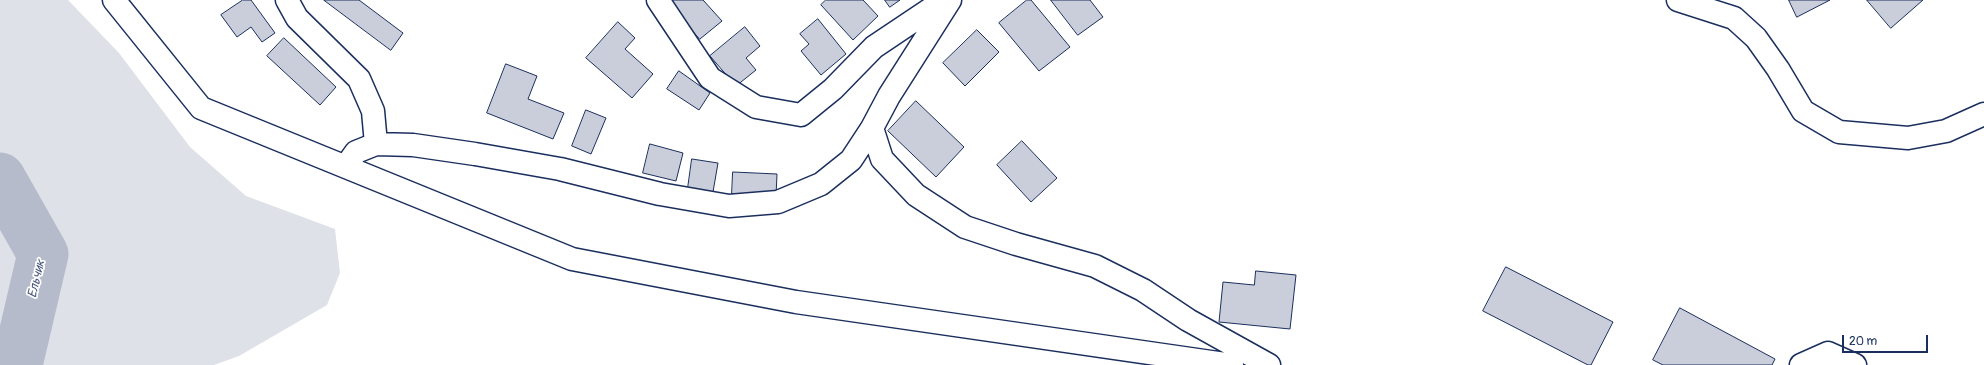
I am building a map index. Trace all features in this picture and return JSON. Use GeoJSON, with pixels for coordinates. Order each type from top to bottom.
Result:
{"type":"FeatureCollection","features":[{"type":"Feature","properties":{"kind":"street"},"geometry":{"type":"LineString","coordinates":[[114,0],[201,108],[572,259],[796,302],[1232,365]]}},
{"type":"Feature","properties":{"kind":"street"},"geometry":{"type":"LineString","coordinates":[[287,0],[297,18],[359,79],[373,111],[376,144]]}},
{"type":"Feature","properties":{"kind":"street"},"geometry":{"type":"LineString","coordinates":[[661,5],[710,78],[756,107],[800,115],[833,89],[874,47],[944,0]]}},
{"type":"Feature","properties":{"kind":"street"},"geometry":{"type":"LineString","coordinates":[[346,166],[356,152],[376,144],[413,145],[560,169],[660,194],[729,206],[778,202],[821,184],[851,160],[950,0]]}},
{"type":"Feature","properties":{"kind":"street"},"geometry":{"type":"LineString","coordinates":[[1678,0],[1734,18],[1756,38],[1778,69],[1803,111],[1839,132],[1908,138],[1946,131],[1984,114]]}},
{"type":"Feature","properties":{"kind":"street"},"geometry":{"type":"LineString","coordinates":[[872,128],[882,159],[916,195],[965,227],[1016,244],[1095,266],[1143,290],[1188,320],[1269,365]]}},
{"type":"Feature","properties":{"kind":"street"},"geometry":{"type":"LineString","coordinates":[[1801,365],[1828,353],[1855,365]]}},
{"type":"Feature","properties":{"kind":"shaded area"},"geometry":{"type":"Polygon","coordinates":[[[0,0],[68,0],[119,53],[190,147],[246,196],[335,229],[340,273],[327,305],[239,356],[214,365],[0,365],[0,0]]]}},
{"type":"Feature","properties":{"kind":"building"},"geometry":{"type":"Polygon","coordinates":[[[243,0],[251,0],[275,33],[262,42],[251,27],[237,37],[221,15],[243,0]]]}},
{"type":"Feature","properties":{"kind":"building"},"geometry":{"type":"Polygon","coordinates":[[[324,0],[359,0],[403,33],[391,50],[324,0]]]}},
{"type":"Feature","properties":{"kind":"building"},"geometry":{"type":"Polygon","coordinates":[[[666,0],[703,0],[722,21],[700,39],[666,0]]]}},
{"type":"Feature","properties":{"kind":"building"},"geometry":{"type":"Polygon","coordinates":[[[826,0],[863,0],[878,16],[853,40],[821,5],[826,0]]]}},
{"type":"Feature","properties":{"kind":"building"},"geometry":{"type":"Polygon","coordinates":[[[885,0],[900,0],[890,7],[885,0]]]}},
{"type":"Feature","properties":{"kind":"building"},"geometry":{"type":"Polygon","coordinates":[[[1027,0],[1031,0],[1070,47],[1039,71],[999,23],[1027,0]]]}},
{"type":"Feature","properties":{"kind":"building"},"geometry":{"type":"Polygon","coordinates":[[[1051,0],[1090,0],[1103,17],[1078,35],[1051,0]]]}},
{"type":"Feature","properties":{"kind":"building"},"geometry":{"type":"Polygon","coordinates":[[[1789,0],[1830,0],[1797,17],[1789,0]]]}},
{"type":"Feature","properties":{"kind":"building"},"geometry":{"type":"Polygon","coordinates":[[[1867,0],[1923,0],[1891,28],[1867,0]]]}},
{"type":"Feature","properties":{"kind":"building"},"geometry":{"type":"Polygon","coordinates":[[[818,19],[846,54],[821,75],[801,51],[809,44],[800,34],[818,19]]]}},
{"type":"Feature","properties":{"kind":"building"},"geometry":{"type":"Polygon","coordinates":[[[618,22],[635,38],[625,49],[653,74],[632,98],[586,58],[618,22]]]}},
{"type":"Feature","properties":{"kind":"building"},"geometry":{"type":"Polygon","coordinates":[[[745,27],[760,46],[746,58],[756,70],[736,86],[710,56],[745,27]]]}},
{"type":"Feature","properties":{"kind":"building"},"geometry":{"type":"Polygon","coordinates":[[[977,30],[999,52],[965,86],[943,63],[977,30]]]}},
{"type":"Feature","properties":{"kind":"building"},"geometry":{"type":"Polygon","coordinates":[[[284,38],[336,87],[320,105],[267,56],[284,38]]]}},
{"type":"Feature","properties":{"kind":"building"},"geometry":{"type":"Polygon","coordinates":[[[506,64],[537,76],[528,99],[564,113],[553,139],[487,113],[506,64]]]}},
{"type":"Feature","properties":{"kind":"building"},"geometry":{"type":"Polygon","coordinates":[[[679,71],[710,93],[699,110],[667,89],[679,71]]]}},
{"type":"Feature","properties":{"kind":"building"},"geometry":{"type":"Polygon","coordinates":[[[916,101],[964,147],[936,177],[888,131],[916,101]]]}},
{"type":"Feature","properties":{"kind":"building"},"geometry":{"type":"Polygon","coordinates":[[[586,110],[606,118],[591,154],[572,146],[586,110]]]}},
{"type":"Feature","properties":{"kind":"building"},"geometry":{"type":"Polygon","coordinates":[[[1022,141],[1057,178],[1031,202],[997,165],[1022,141]]]}},
{"type":"Feature","properties":{"kind":"building"},"geometry":{"type":"Polygon","coordinates":[[[650,144],[683,153],[676,181],[643,173],[650,144]]]}},
{"type":"Feature","properties":{"kind":"building"},"geometry":{"type":"Polygon","coordinates":[[[692,159],[718,163],[713,192],[688,188],[692,159]]]}},
{"type":"Feature","properties":{"kind":"building"},"geometry":{"type":"Polygon","coordinates":[[[733,172],[777,174],[776,196],[732,194],[733,172]]]}},
{"type":"Feature","properties":{"kind":"building"},"geometry":{"type":"Polygon","coordinates":[[[1506,267],[1613,322],[1591,365],[1588,365],[1483,311],[1506,267]]]}},
{"type":"Feature","properties":{"kind":"building"},"geometry":{"type":"Polygon","coordinates":[[[1256,271],[1296,275],[1290,329],[1219,322],[1223,282],[1254,285],[1256,271]]]}},
{"type":"Feature","properties":{"kind":"building"},"geometry":{"type":"Polygon","coordinates":[[[1680,308],[1775,359],[1772,365],[1663,365],[1653,360],[1680,308]]]}},
{"type":"Feature","properties":{"kind":"waterway","name":"Ельчик"},"geometry":{"type":"LineString","coordinates":[[0,178],[43,254],[17,365]]}}]}
